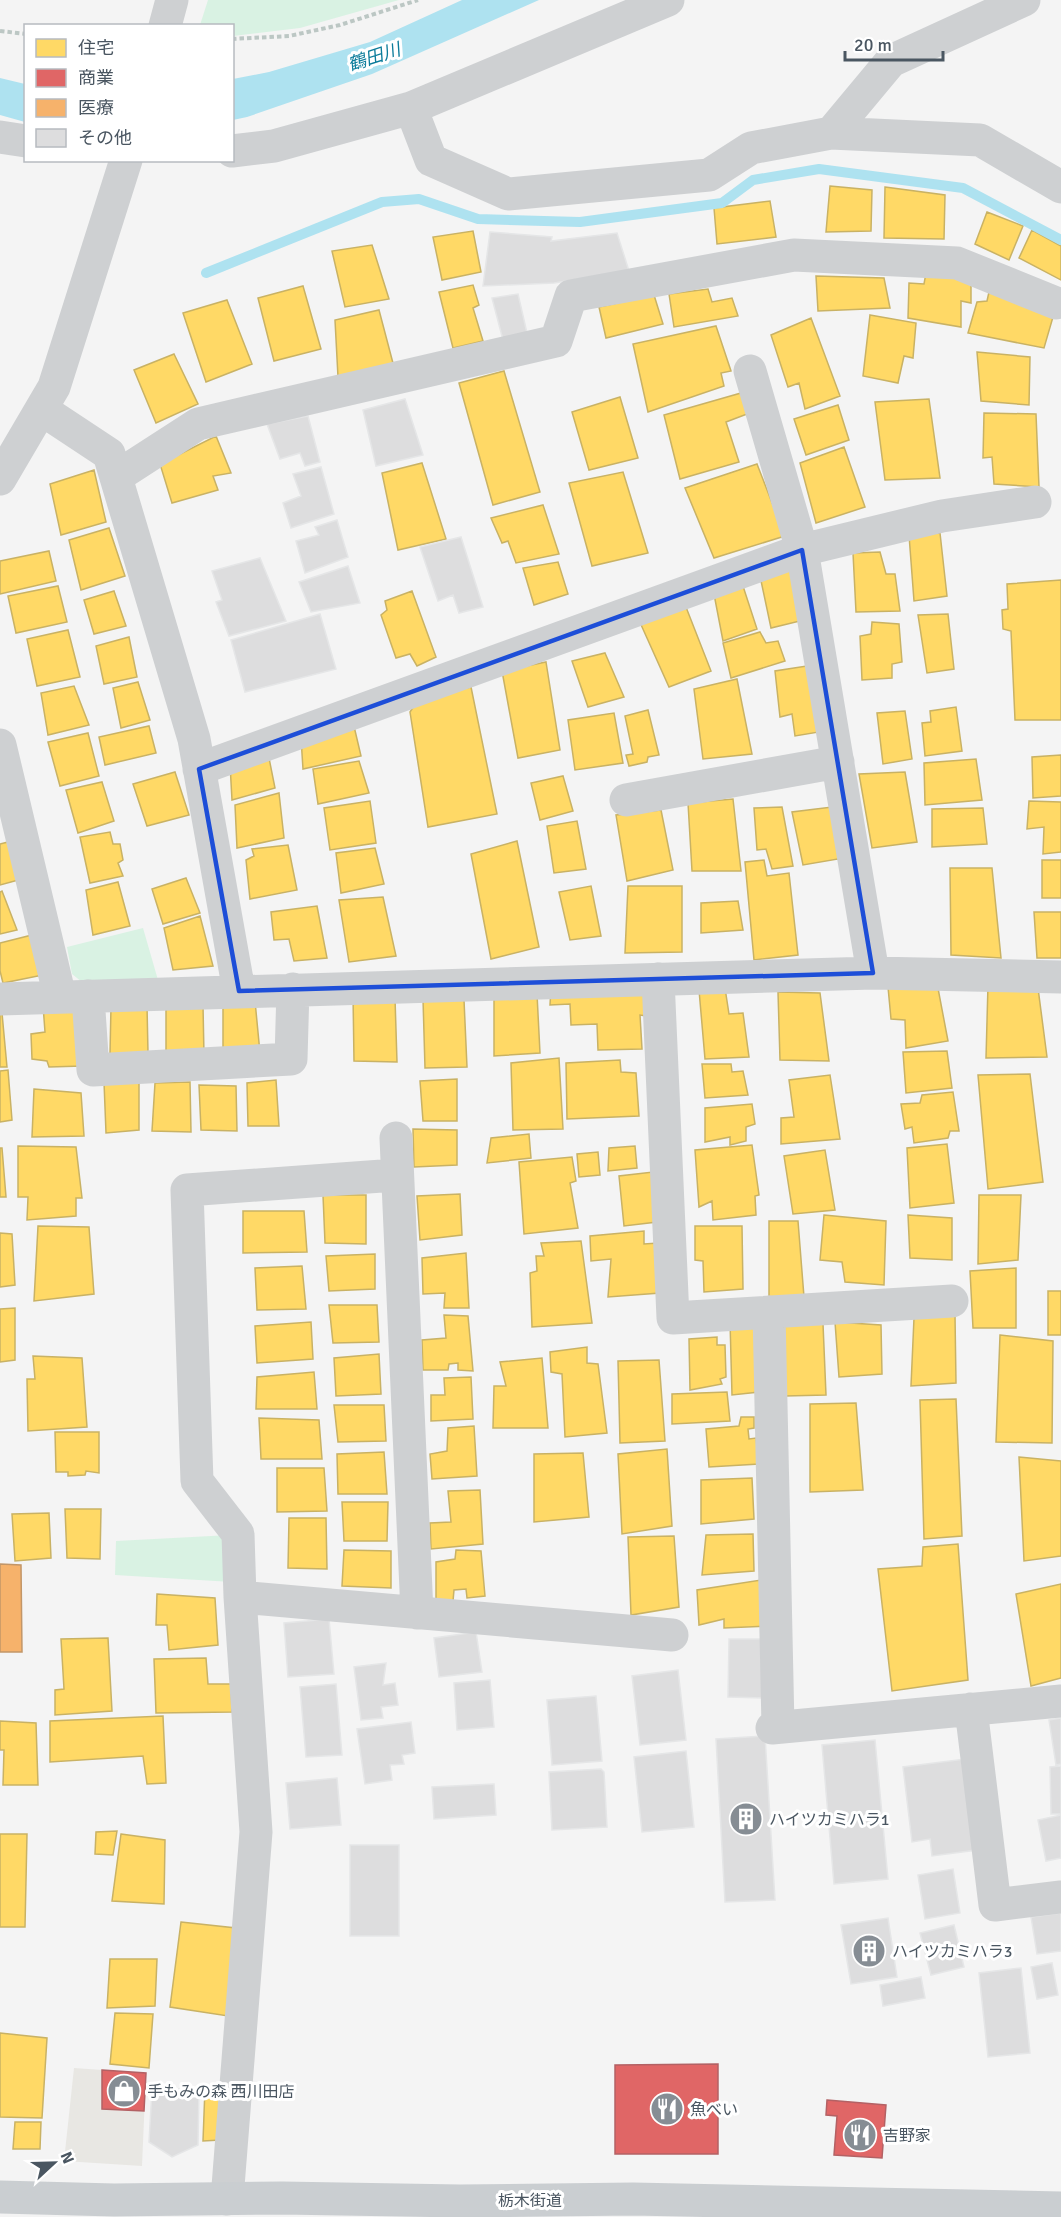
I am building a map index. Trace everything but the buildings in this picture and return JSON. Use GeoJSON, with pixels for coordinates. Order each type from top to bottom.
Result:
{"type":"FeatureCollection","features":[{"type":"Feature","properties":{"kind":"main road","name":"栃木街道"},"geometry":{"type":"LineString","coordinates":[[0,2197],[114,2209],[227,2199],[282,2208],[1056,2211]]}},
{"type":"Feature","properties":{"kind":"street"},"geometry":{"type":"LineString","coordinates":[[166,24],[172,0]]}},
{"type":"Feature","properties":{"kind":"street"},"geometry":{"type":"LineString","coordinates":[[234,152],[274,146],[411,108],[668,0]]}},
{"type":"Feature","properties":{"kind":"street"},"geometry":{"type":"LineString","coordinates":[[831,133],[891,61],[1024,0]]}},
{"type":"Feature","properties":{"kind":"street"},"geometry":{"type":"LineString","coordinates":[[411,108],[431,160],[508,194],[709,176],[751,148],[831,133],[980,140],[1061,187]]}},
{"type":"Feature","properties":{"kind":"street"},"geometry":{"type":"LineString","coordinates":[[0,137],[24,141]]}},
{"type":"Feature","properties":{"kind":"street"},"geometry":{"type":"LineString","coordinates":[[0,479],[54,387],[125,162]]}},
{"type":"Feature","properties":{"kind":"street"},"geometry":{"type":"LineString","coordinates":[[116,477],[198,424],[556,341],[570,296],[794,255],[957,263],[1056,303]]}},
{"type":"Feature","properties":{"kind":"street"},"geometry":{"type":"LineString","coordinates":[[750,371],[802,550],[873,973]]}},
{"type":"Feature","properties":{"kind":"street"},"geometry":{"type":"LineString","coordinates":[[41,409],[109,454],[194,739],[239,991]]}},
{"type":"Feature","properties":{"kind":"street"},"geometry":{"type":"LineString","coordinates":[[200,769],[802,550],[942,516],[1035,502]]}},
{"type":"Feature","properties":{"kind":"street"},"geometry":{"type":"LineString","coordinates":[[0,746],[74,996],[93,1070],[291,1059],[293,989]]}},
{"type":"Feature","properties":{"kind":"street"},"geometry":{"type":"LineString","coordinates":[[627,800],[838,762]]}},
{"type":"Feature","properties":{"kind":"street"},"geometry":{"type":"LineString","coordinates":[[0,999],[873,973],[1061,977]]}},
{"type":"Feature","properties":{"kind":"street"},"geometry":{"type":"LineString","coordinates":[[658,979],[673,1318],[952,1301]]}},
{"type":"Feature","properties":{"kind":"street"},"geometry":{"type":"LineString","coordinates":[[396,1138],[417,1613]]}},
{"type":"Feature","properties":{"kind":"street"},"geometry":{"type":"LineString","coordinates":[[227,2199],[256,1832],[240,1598],[238,1534],[197,1481],[187,1190],[396,1175]]}},
{"type":"Feature","properties":{"kind":"street"},"geometry":{"type":"LineString","coordinates":[[769,1312],[775,1727],[1061,1701]]}},
{"type":"Feature","properties":{"kind":"street"},"geometry":{"type":"LineString","coordinates":[[240,1598],[672,1635]]}},
{"type":"Feature","properties":{"kind":"street"},"geometry":{"type":"LineString","coordinates":[[971,1709],[995,1905],[1061,1897]]}},
{"type":"Feature","properties":{"kind":"path"},"geometry":{"type":"LineString","coordinates":[[234,39],[290,36],[340,25],[418,0]]}},
{"type":"Feature","properties":{"kind":"path"},"geometry":{"type":"LineString","coordinates":[[0,31],[24,34]]}},
{"type":"Feature","properties":{"kind":"highlighted area"},"geometry":{"type":"Polygon","coordinates":[[[802,550],[873,973],[239,991],[199,769],[802,550]]]}},
{"type":"Feature","properties":{"kind":"shaded area"},"geometry":{"type":"Polygon","coordinates":[[[74,2068],[146,2073],[142,2166],[64,2161],[74,2068]]]}},
{"type":"Feature","properties":{"kind":"green space"},"geometry":{"type":"Polygon","coordinates":[[[208,0],[399,0],[300,28],[234,36],[234,24],[200,24],[208,0]]]}},
{"type":"Feature","properties":{"kind":"green space"},"geometry":{"type":"Polygon","coordinates":[[[143,928],[158,980],[87,986],[72,974],[67,947],[143,928]]]}},
{"type":"Feature","properties":{"kind":"green space"},"geometry":{"type":"Polygon","coordinates":[[[230,1535],[232,1582],[115,1575],[116,1541],[230,1535]]]}},
{"type":"Feature","properties":{"kind":"water","name":"鶴田川"},"geometry":{"type":"Polygon","coordinates":[[[462,0],[539,0],[372,74],[234,120],[234,79],[269,72],[370,42],[462,0]]]}},
{"type":"Feature","properties":{"kind":"water"},"geometry":{"type":"Polygon","coordinates":[[[0,78],[24,84],[24,122],[0,115],[0,78]]]}},
{"type":"Feature","properties":{"kind":"waterway"},"geometry":{"type":"LineString","coordinates":[[206,273],[382,202],[419,199],[478,219],[580,222],[722,203],[753,180],[819,169],[963,188],[1061,240]]}},
{"type":"Feature","properties":{"kind":"place","name":"ハイツカミハラ1"},"geometry":{"type":"Point","coordinates":[746,1819]}},
{"type":"Feature","properties":{"kind":"place","name":"ハイツカミハラ3"},"geometry":{"type":"Point","coordinates":[869,1951]}},
{"type":"Feature","properties":{"kind":"place","name":"手もみの森 西川田店"},"geometry":{"type":"Point","coordinates":[124,2091]}},
{"type":"Feature","properties":{"kind":"place","name":"魚べい"},"geometry":{"type":"Point","coordinates":[667,2109]}},
{"type":"Feature","properties":{"kind":"place","name":"吉野家"},"geometry":{"type":"Point","coordinates":[860,2135]}}]}
